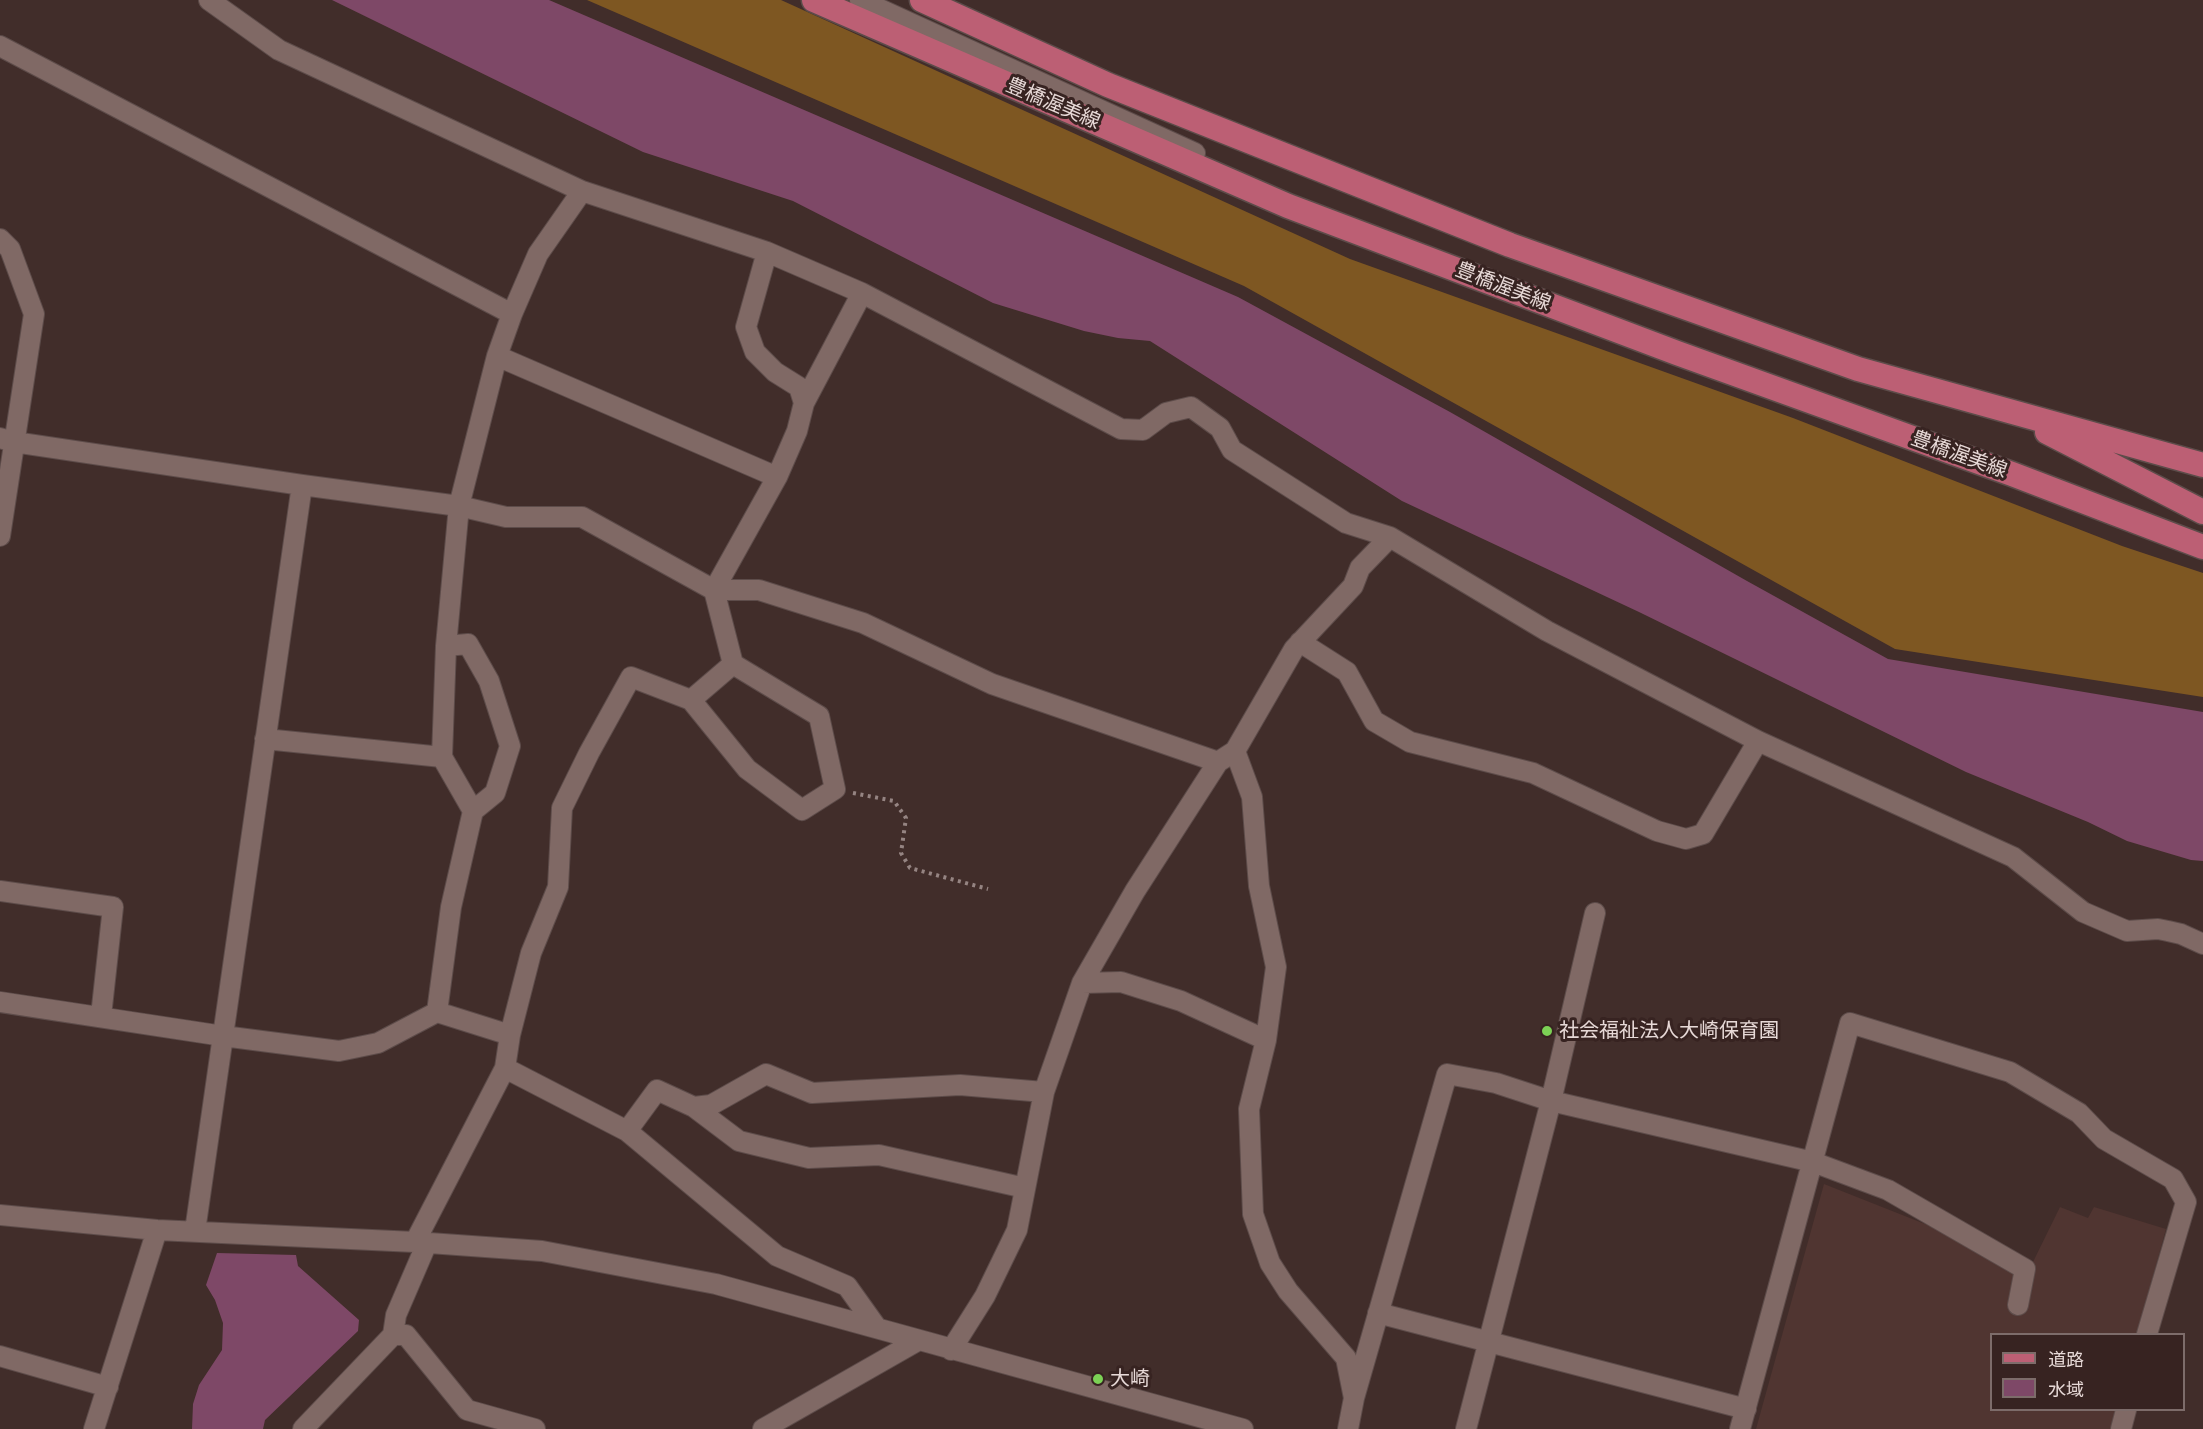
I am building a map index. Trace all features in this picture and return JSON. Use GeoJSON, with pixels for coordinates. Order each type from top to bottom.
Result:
{"type":"FeatureCollection","features":[{"type":"Feature","properties":{"kind":"main road","name":"豊橋渥美線"},"geometry":{"type":"LineString","coordinates":[[814,0],[1317,217],[1666,349],[2012,474],[2203,548]]}},
{"type":"Feature","properties":{"kind":"main road","name":"豊橋渥美線"},"geometry":{"type":"LineString","coordinates":[[922,0],[1108,85],[1510,245],[1858,369],[2203,465]]}},
{"type":"Feature","properties":{"kind":"main road"},"geometry":{"type":"LineString","coordinates":[[2008,411],[2203,512]]}},
{"type":"Feature","properties":{"kind":"street"},"geometry":{"type":"LineString","coordinates":[[209,0],[279,50],[582,191],[767,252],[862,293],[1121,429],[1143,430],[1166,413],[1191,407],[1220,428],[1232,450],[1346,523],[1390,537],[1547,631],[1758,741],[2013,857],[2083,912],[2127,930],[2158,929],[2181,934],[2203,944]]}},
{"type":"Feature","properties":{"kind":"street"},"geometry":{"type":"LineString","coordinates":[[860,0],[1248,177],[1317,217]]}},
{"type":"Feature","properties":{"kind":"street"},"geometry":{"type":"LineString","coordinates":[[0,46],[512,314]]}},
{"type":"Feature","properties":{"kind":"street"},"geometry":{"type":"LineString","coordinates":[[473,811],[442,757],[446,646],[459,506],[497,356],[512,314],[538,254],[582,191]]}},
{"type":"Feature","properties":{"kind":"street"},"geometry":{"type":"LineString","coordinates":[[0,239],[10,249],[34,314],[7,440],[0,536]]}},
{"type":"Feature","properties":{"kind":"street"},"geometry":{"type":"LineString","coordinates":[[767,252],[746,327],[755,352],[775,372],[799,387],[804,404]]}},
{"type":"Feature","properties":{"kind":"street"},"geometry":{"type":"LineString","coordinates":[[303,1429],[393,1335],[396,1315],[421,1242],[505,1068],[510,1035],[531,953],[558,887],[562,808],[631,677],[691,700],[747,769],[802,810],[835,789],[819,716],[733,664],[714,590],[777,477],[797,431],[804,404],[862,293]]}},
{"type":"Feature","properties":{"kind":"street"},"geometry":{"type":"LineString","coordinates":[[497,356],[777,477]]}},
{"type":"Feature","properties":{"kind":"street"},"geometry":{"type":"LineString","coordinates":[[7,440],[302,485],[459,506],[506,517],[582,517],[714,590],[759,590],[863,623],[992,684],[1218,762]]}},
{"type":"Feature","properties":{"kind":"street"},"geometry":{"type":"LineString","coordinates":[[195,1231],[302,485]]}},
{"type":"Feature","properties":{"kind":"street"},"geometry":{"type":"LineString","coordinates":[[951,1350],[985,1296],[1017,1230],[1044,1092],[1082,983],[1135,891],[1218,762],[1235,751],[1294,649],[1353,586],[1360,568],[1390,537]]}},
{"type":"Feature","properties":{"kind":"street"},"geometry":{"type":"LineString","coordinates":[[1300,642],[1347,672],[1374,721],[1410,742],[1533,773],[1657,831],[1686,839],[1703,834],[1758,741]]}},
{"type":"Feature","properties":{"kind":"street"},"geometry":{"type":"LineString","coordinates":[[437,1012],[451,907],[473,811],[495,793],[510,746],[489,681],[468,644],[446,646]]}},
{"type":"Feature","properties":{"kind":"street"},"geometry":{"type":"LineString","coordinates":[[691,700],[733,664]]}},
{"type":"Feature","properties":{"kind":"street"},"geometry":{"type":"LineString","coordinates":[[265,739],[442,757]]}},
{"type":"Feature","properties":{"kind":"street"},"geometry":{"type":"LineString","coordinates":[[1235,751],[1252,797],[1259,886],[1276,967],[1266,1040],[1249,1109],[1253,1214],[1270,1263],[1288,1291],[1346,1358],[1354,1398]]}},
{"type":"Feature","properties":{"kind":"street"},"geometry":{"type":"LineString","coordinates":[[0,891],[113,907],[100,1016]]}},
{"type":"Feature","properties":{"kind":"street"},"geometry":{"type":"LineString","coordinates":[[1466,1429],[1551,1101],[1595,914]]}},
{"type":"Feature","properties":{"kind":"street"},"geometry":{"type":"LineString","coordinates":[[1082,983],[1121,982],[1180,1001],[1266,1040]]}},
{"type":"Feature","properties":{"kind":"street"},"geometry":{"type":"LineString","coordinates":[[0,1002],[339,1051],[378,1042],[437,1012],[510,1035]]}},
{"type":"Feature","properties":{"kind":"street"},"geometry":{"type":"LineString","coordinates":[[1740,1429],[1850,1023],[2010,1072],[2079,1113],[2104,1140],[2173,1179],[2186,1202],[2148,1333]]}},
{"type":"Feature","properties":{"kind":"street"},"geometry":{"type":"LineString","coordinates":[[505,1068],[627,1131],[777,1256],[847,1286],[877,1328]]}},
{"type":"Feature","properties":{"kind":"street"},"geometry":{"type":"LineString","coordinates":[[694,1107],[711,1105],[766,1074],[812,1093],[960,1085],[1044,1092]]}},
{"type":"Feature","properties":{"kind":"street"},"geometry":{"type":"LineString","coordinates":[[1348,1429],[1354,1398],[1447,1074],[1496,1083],[1551,1101],[1813,1162],[1888,1190],[2025,1269],[2018,1305]]}},
{"type":"Feature","properties":{"kind":"street"},"geometry":{"type":"LineString","coordinates":[[627,1131],[657,1090],[694,1107],[739,1141],[808,1158],[879,1155],[1025,1188]]}},
{"type":"Feature","properties":{"kind":"street"},"geometry":{"type":"LineString","coordinates":[[0,1215],[157,1230],[421,1242],[543,1251],[716,1284],[1243,1429]]}},
{"type":"Feature","properties":{"kind":"street"},"geometry":{"type":"LineString","coordinates":[[94,1429],[157,1230]]}},
{"type":"Feature","properties":{"kind":"street"},"geometry":{"type":"LineString","coordinates":[[1378,1313],[1746,1409]]}},
{"type":"Feature","properties":{"kind":"street"},"geometry":{"type":"LineString","coordinates":[[393,1335],[406,1335],[467,1410],[535,1429]]}},
{"type":"Feature","properties":{"kind":"street"},"geometry":{"type":"LineString","coordinates":[[763,1429],[919,1340]]}},
{"type":"Feature","properties":{"kind":"street"},"geometry":{"type":"LineString","coordinates":[[0,1356],[108,1387]]}},
{"type":"Feature","properties":{"kind":"street"},"geometry":{"type":"LineString","coordinates":[[2121,1429],[2126,1411]]}},
{"type":"Feature","properties":{"kind":"path"},"geometry":{"type":"LineString","coordinates":[[835,789],[894,801],[906,818],[901,853],[910,868],[987,889]]}},
{"type":"Feature","properties":{"kind":"shaded area"},"geometry":{"type":"Polygon","coordinates":[[[587,0],[781,0],[1350,259],[1793,418],[2122,546],[2203,573],[2203,697],[1895,649],[1244,286],[587,0]]]}},
{"type":"Feature","properties":{"kind":"shaded area"},"geometry":{"type":"Polygon","coordinates":[[[1824,1184],[2031,1266],[2060,1207],[2088,1218],[2094,1207],[2166,1229],[2137,1333],[1990,1333],[1990,1411],[2116,1411],[2110,1429],[1756,1429],[1824,1184]]]}},
{"type":"Feature","properties":{"kind":"water"},"geometry":{"type":"Polygon","coordinates":[[[332,0],[549,0],[1238,297],[1450,412],[1888,659],[2203,712],[2203,861],[2191,860],[2127,841],[2088,822],[1966,772],[1639,612],[1402,501],[1150,341],[1118,338],[1084,331],[993,303],[793,201],[643,152],[332,0]]]}},
{"type":"Feature","properties":{"kind":"water"},"geometry":{"type":"Polygon","coordinates":[[[217,1253],[296,1255],[298,1266],[359,1320],[358,1331],[265,1420],[263,1429],[192,1429],[193,1404],[199,1385],[222,1350],[223,1323],[215,1300],[206,1285],[217,1253]]]}},
{"type":"Feature","properties":{"kind":"place","name":"社会福祉法人大崎保育園"},"geometry":{"type":"Point","coordinates":[1547,1031]}},
{"type":"Feature","properties":{"kind":"place","name":"大崎"},"geometry":{"type":"Point","coordinates":[1098,1379]}}]}
